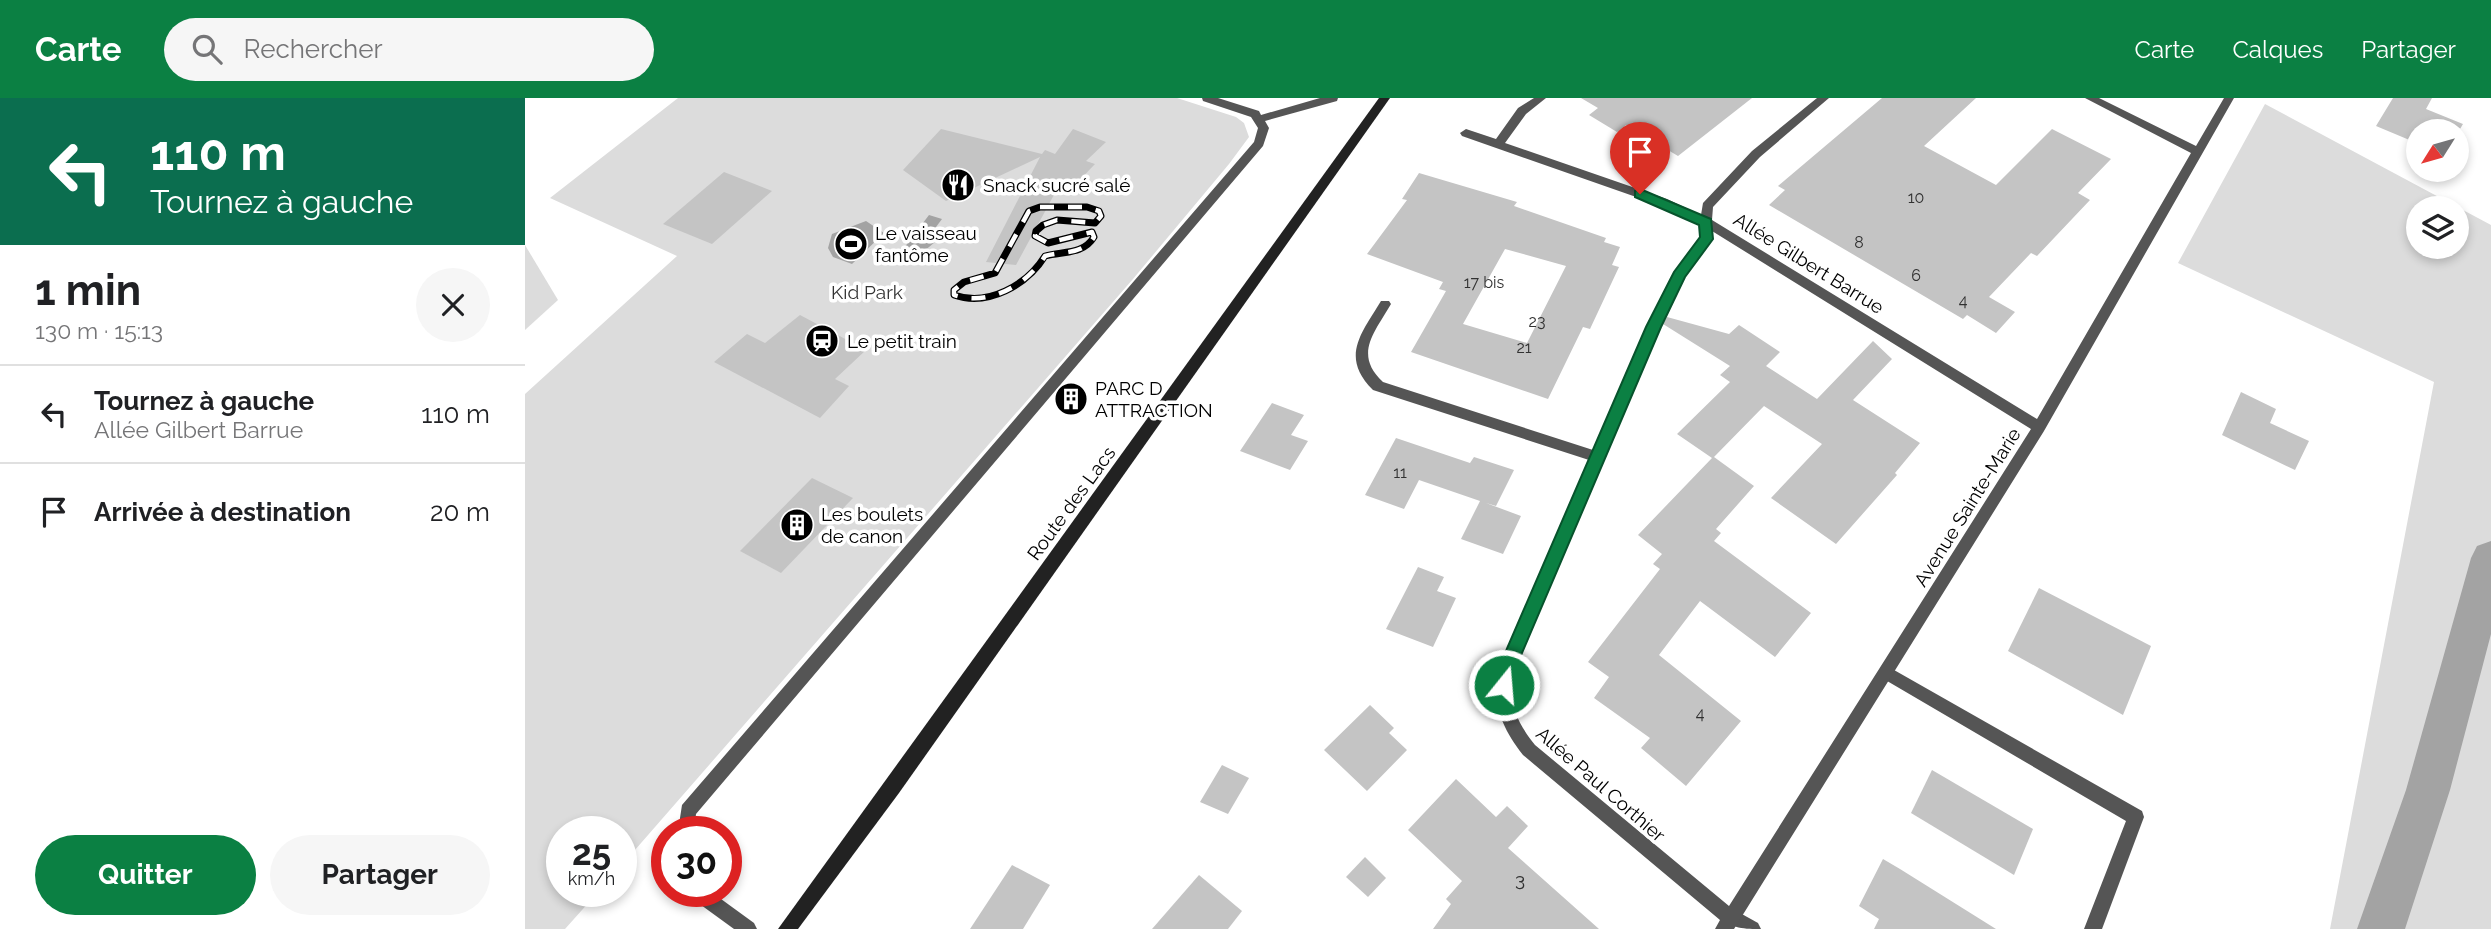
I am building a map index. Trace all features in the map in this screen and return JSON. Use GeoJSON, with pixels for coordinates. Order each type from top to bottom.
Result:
{"type":"FeatureCollection","features":[{"type":"Feature","properties":{"kind":"main road","name":"Route des Lacs"},"geometry":{"type":"LineString","coordinates":[[787,929],[917,753],[1385,98]]}},
{"type":"Feature","properties":{"kind":"street"},"geometry":{"type":"LineString","coordinates":[[688,816],[688,811],[1259,143],[1264,128],[1260,119],[1247,110],[1207,98]]}},
{"type":"Feature","properties":{"kind":"street"},"geometry":{"type":"LineString","coordinates":[[1260,119],[1333,98]]}},
{"type":"Feature","properties":{"kind":"street"},"geometry":{"type":"LineString","coordinates":[[1498,144],[1522,111],[1541,98]]}},
{"type":"Feature","properties":{"kind":"street","name":"Allée Paul Corthier"},"geometry":{"type":"LineString","coordinates":[[1752,929],[1728,923],[1715,907],[1529,750],[1508,719],[1502,700],[1507,667],[1598,457],[1679,275],[1706,239],[1707,205],[1756,154],[1824,98]]}},
{"type":"Feature","properties":{"kind":"street"},"geometry":{"type":"LineString","coordinates":[[2090,98],[2198,152]]}},
{"type":"Feature","properties":{"kind":"street","name":"Avenue Sainte-Marie"},"geometry":{"type":"LineString","coordinates":[[1728,923],[2039,428],[2229,98]]}},
{"type":"Feature","properties":{"kind":"street","name":"Allée Gilbert Barrue"},"geometry":{"type":"LineString","coordinates":[[1466,133],[1663,202],[1706,222],[2039,428]]}},
{"type":"Feature","properties":{"kind":"street"},"geometry":{"type":"LineString","coordinates":[[1385,304],[1362,345],[1360,362],[1366,376],[1378,386],[1598,457]]}},
{"type":"Feature","properties":{"kind":"street"},"geometry":{"type":"LineString","coordinates":[[1887,673],[2136,817],[2093,929]]}},
{"type":"Feature","properties":{"kind":"street"},"geometry":{"type":"LineString","coordinates":[[718,907],[748,929]]}},
{"type":"Feature","properties":{"kind":"green space","name":"Kid Park"},"geometry":{"type":"Polygon","coordinates":[[[678,98],[1177,98],[1236,117],[1244,123],[1249,137],[1133,279],[665,816],[651,816],[651,832],[637,848],[637,816],[546,816],[546,907],[585,907],[565,929],[525,929],[525,394],[677,256],[550,198],[678,98]]]}},
{"type":"Feature","properties":{"kind":"green space"},"geometry":{"type":"Polygon","coordinates":[[[2265,104],[2406,179],[2406,182],[2437,196],[2406,196],[2406,259],[2469,259],[2469,213],[2491,225],[2491,929],[2330,929],[2434,382],[2178,263],[2265,104]]]}},
{"type":"Feature","properties":{"kind":"green space"},"geometry":{"type":"Polygon","coordinates":[[[525,245],[558,300],[525,330],[525,245]]]}},
{"type":"Feature","properties":{"kind":"shaded area"},"geometry":{"type":"Polygon","coordinates":[[[929,215],[942,219],[927,239],[935,242],[923,252],[904,248],[929,215]]]}},
{"type":"Feature","properties":{"kind":"shaded area","name":"Le vaisseau fantôme"},"geometry":{"type":"Polygon","coordinates":[[[866,221],[884,233],[852,264],[833,257],[828,248],[832,234],[866,221]]]}},
{"type":"Feature","properties":{"kind":"building"},"geometry":{"type":"Polygon","coordinates":[[[1581,98],[1752,98],[1678,156],[1626,125],[1617,132],[1589,115],[1598,108],[1581,98]]]}},
{"type":"Feature","properties":{"kind":"building"},"geometry":{"type":"Polygon","coordinates":[[[1882,98],[1976,98],[1924,146],[1996,185],[2052,129],[2111,159],[2078,193],[2090,200],[2037,256],[2031,253],[1989,297],[2015,312],[1996,333],[1967,315],[1963,319],[1769,205],[1785,190],[1778,186],[1882,98]]]}},
{"type":"Feature","properties":{"kind":"building"},"geometry":{"type":"Polygon","coordinates":[[[2393,98],[2432,98],[2426,109],[2451,119],[2406,119],[2406,139],[2376,126],[2393,98]]]}},
{"type":"Feature","properties":{"kind":"building"},"geometry":{"type":"Polygon","coordinates":[[[941,129],[1042,154],[1045,150],[1055,154],[1073,129],[1106,142],[1086,161],[1095,164],[1071,189],[1062,186],[1055,193],[1016,265],[986,262],[1040,157],[946,201],[903,170],[941,129]]]}},
{"type":"Feature","properties":{"kind":"building"},"geometry":{"type":"Polygon","coordinates":[[[724,172],[772,191],[712,244],[663,224],[724,172]]]}},
{"type":"Feature","properties":{"kind":"building"},"geometry":{"type":"Polygon","coordinates":[[[1419,173],[1517,202],[1514,206],[1606,238],[1604,242],[1620,247],[1612,265],[1619,267],[1590,329],[1583,327],[1548,399],[1411,352],[1446,291],[1439,289],[1443,282],[1367,254],[1407,200],[1402,199],[1419,173]],[[1505,249],[1463,324],[1527,343],[1566,266],[1505,249]]]}},
{"type":"Feature","properties":{"kind":"building"},"geometry":{"type":"Polygon","coordinates":[[[800,315],[866,350],[835,379],[849,386],[820,418],[714,362],[747,334],[765,343],[800,315]]]}},
{"type":"Feature","properties":{"kind":"building"},"geometry":{"type":"Polygon","coordinates":[[[1667,317],[1729,334],[1739,325],[1780,352],[1766,366],[1817,399],[1873,341],[1892,359],[1853,400],[1920,443],[1895,473],[1897,475],[1836,544],[1771,498],[1822,444],[1764,406],[1714,457],[1754,486],[1716,529],[1721,533],[1714,541],[1811,613],[1775,657],[1700,601],[1659,655],[1741,721],[1686,786],[1641,748],[1650,738],[1594,698],[1609,677],[1588,662],[1660,569],[1653,564],[1662,554],[1638,535],[1712,458],[1677,434],[1730,382],[1720,375],[1730,366],[1663,324],[1667,317]]]}},
{"type":"Feature","properties":{"kind":"building"},"geometry":{"type":"Polygon","coordinates":[[[2241,392],[2276,409],[2270,423],[2309,441],[2295,470],[2222,435],[2241,392]]]}},
{"type":"Feature","properties":{"kind":"building"},"geometry":{"type":"Polygon","coordinates":[[[1272,403],[1304,415],[1291,435],[1308,441],[1290,470],[1240,451],[1272,403]]]}},
{"type":"Feature","properties":{"kind":"building"},"geometry":{"type":"Polygon","coordinates":[[[1396,438],[1470,463],[1474,457],[1514,470],[1496,506],[1486,503],[1521,516],[1503,554],[1461,539],[1480,501],[1419,480],[1404,509],[1365,495],[1396,438]]]}},
{"type":"Feature","properties":{"kind":"building","name":"Les boulets de canon"},"geometry":{"type":"Polygon","coordinates":[[[812,478],[853,498],[781,573],[740,551],[812,478]]]}},
{"type":"Feature","properties":{"kind":"building"},"geometry":{"type":"Polygon","coordinates":[[[1418,567],[1444,577],[1437,591],[1456,598],[1433,647],[1386,629],[1418,567]]]}},
{"type":"Feature","properties":{"kind":"building"},"geometry":{"type":"Polygon","coordinates":[[[2039,588],[2151,646],[2123,715],[2008,651],[2039,588]]]}},
{"type":"Feature","properties":{"kind":"building"},"geometry":{"type":"Polygon","coordinates":[[[1370,705],[1394,728],[1389,733],[1407,750],[1367,791],[1324,750],[1370,705]]]}},
{"type":"Feature","properties":{"kind":"building"},"geometry":{"type":"Polygon","coordinates":[[[1222,765],[1249,778],[1228,814],[1200,802],[1222,765]]]}},
{"type":"Feature","properties":{"kind":"building"},"geometry":{"type":"Polygon","coordinates":[[[1932,770],[2033,829],[2014,875],[1911,813],[1932,770]]]}},
{"type":"Feature","properties":{"kind":"building"},"geometry":{"type":"Polygon","coordinates":[[[1456,779],[1496,817],[1507,806],[1528,826],[1508,848],[1599,929],[1433,929],[1451,904],[1446,899],[1462,881],[1408,830],[1456,779]]]}},
{"type":"Feature","properties":{"kind":"building"},"geometry":{"type":"Polygon","coordinates":[[[1365,857],[1386,878],[1368,897],[1346,877],[1365,857]]]}},
{"type":"Feature","properties":{"kind":"building"},"geometry":{"type":"Polygon","coordinates":[[[1883,859],[1996,929],[1874,929],[1879,919],[1859,906],[1883,859]]]}},
{"type":"Feature","properties":{"kind":"building"},"geometry":{"type":"Polygon","coordinates":[[[1012,865],[1050,885],[1023,929],[970,929],[1012,865]]]}},
{"type":"Feature","properties":{"kind":"building"},"geometry":{"type":"Polygon","coordinates":[[[1199,875],[1242,911],[1228,929],[1152,929],[1199,875]]]}},
{"type":"Feature","properties":{"kind":"waterway"},"geometry":{"type":"LineString","coordinates":[[2381,929],[2428,790],[2491,558]]}},
{"type":"Feature","properties":{"kind":"railway"},"geometry":{"type":"LineString","coordinates":[[1040,207],[1087,207],[1099,211],[1101,216],[1095,223],[1057,220],[1043,225],[1036,231],[1035,236],[1048,243],[1092,232],[1094,237],[1078,250],[1045,256],[1028,276],[993,296],[967,298],[954,295],[954,290],[964,282],[995,273],[1029,211],[1040,207]]}},
{"type":"Feature","properties":{"kind":"place","name":"Snack sucré salé"},"geometry":{"type":"Point","coordinates":[958,185]}},
{"type":"Feature","properties":{"kind":"place","name":"Le vaisseau fantôme"},"geometry":{"type":"Point","coordinates":[851,244]}},
{"type":"Feature","properties":{"kind":"place","name":"Le petit train"},"geometry":{"type":"Point","coordinates":[822,341]}},
{"type":"Feature","properties":{"kind":"place","name":"PARC D ATTRACTION"},"geometry":{"type":"Point","coordinates":[1071,399]}},
{"type":"Feature","properties":{"kind":"place","name":"Les boulets de canon"},"geometry":{"type":"Point","coordinates":[797,525]}},
{"type":"Feature","properties":{"kind":"route"},"geometry":{"type":"LineString","coordinates":[[1504,685],[1507,667],[1653,327],[1679,275],[1706,239],[1706,222],[1640,194]]}}]}
